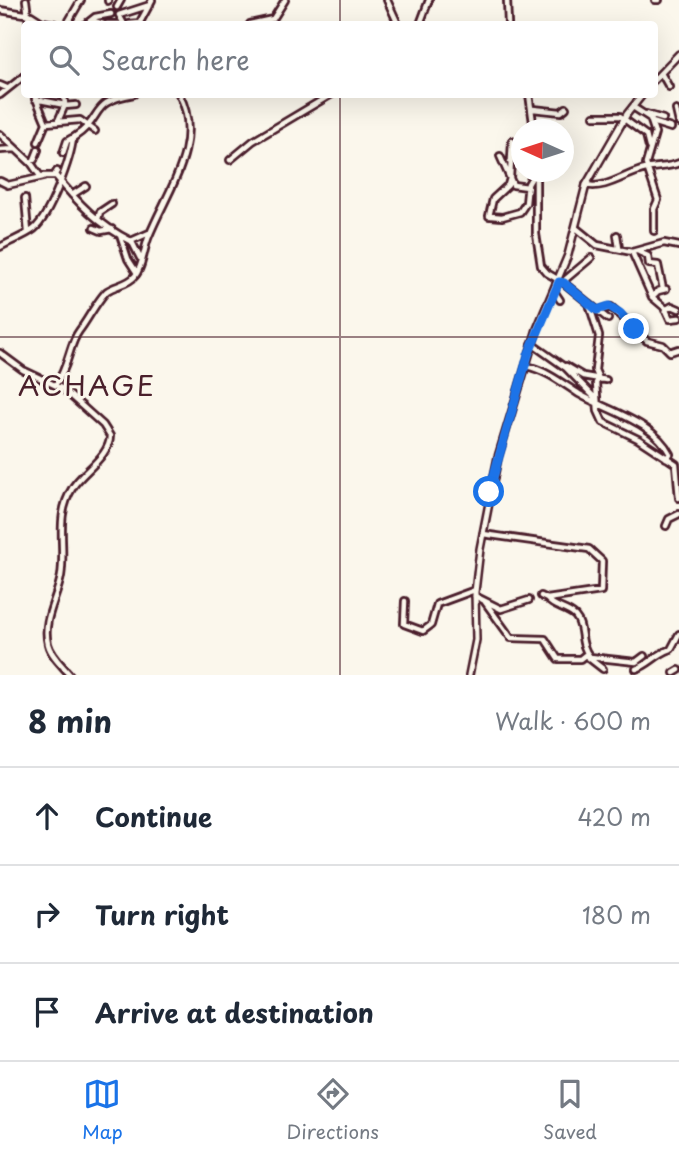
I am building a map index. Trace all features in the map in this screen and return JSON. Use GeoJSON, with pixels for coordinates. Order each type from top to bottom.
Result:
{"type":"FeatureCollection","features":[{"type":"Feature","properties":{"kind":"street"},"geometry":{"type":"LineString","coordinates":[[26,0],[29,21]]}},
{"type":"Feature","properties":{"kind":"street"},"geometry":{"type":"LineString","coordinates":[[69,21],[81,0]]}},
{"type":"Feature","properties":{"kind":"street"},"geometry":{"type":"LineString","coordinates":[[117,7],[121,0]]}},
{"type":"Feature","properties":{"kind":"street"},"geometry":{"type":"LineString","coordinates":[[264,21],[273,19],[285,0]]}},
{"type":"Feature","properties":{"kind":"street"},"geometry":{"type":"LineString","coordinates":[[387,0],[397,21]]}},
{"type":"Feature","properties":{"kind":"street"},"geometry":{"type":"LineString","coordinates":[[421,21],[429,0]]}},
{"type":"Feature","properties":{"kind":"street"},"geometry":{"type":"LineString","coordinates":[[507,0],[508,21]]}},
{"type":"Feature","properties":{"kind":"street"},"geometry":{"type":"LineString","coordinates":[[142,21],[151,2]]}},
{"type":"Feature","properties":{"kind":"street"},"geometry":{"type":"LineString","coordinates":[[122,21],[119,15],[151,2]]}},
{"type":"Feature","properties":{"kind":"street"},"geometry":{"type":"LineString","coordinates":[[0,10],[45,21]]}},
{"type":"Feature","properties":{"kind":"street"},"geometry":{"type":"LineString","coordinates":[[90,21],[95,17],[111,14]]}},
{"type":"Feature","properties":{"kind":"street"},"geometry":{"type":"LineString","coordinates":[[658,76],[679,54]]}},
{"type":"Feature","properties":{"kind":"street"},"geometry":{"type":"LineString","coordinates":[[661,73],[670,87]]}},
{"type":"Feature","properties":{"kind":"street"},"geometry":{"type":"LineString","coordinates":[[2,90],[21,78]]}},
{"type":"Feature","properties":{"kind":"street"},"geometry":{"type":"LineString","coordinates":[[35,98],[46,123],[38,142]]}},
{"type":"Feature","properties":{"kind":"street"},"geometry":{"type":"LineString","coordinates":[[39,98],[65,105],[76,104]]}},
{"type":"Feature","properties":{"kind":"street"},"geometry":{"type":"LineString","coordinates":[[58,121],[65,105],[64,98]]}},
{"type":"Feature","properties":{"kind":"street"},"geometry":{"type":"LineString","coordinates":[[63,153],[66,144],[87,127],[104,102],[112,98]]}},
{"type":"Feature","properties":{"kind":"street"},"geometry":{"type":"LineString","coordinates":[[56,384],[69,363],[77,333],[102,297],[137,273],[150,233],[187,145],[188,121],[181,98]]}},
{"type":"Feature","properties":{"kind":"street"},"geometry":{"type":"LineString","coordinates":[[230,160],[253,141],[325,98]]}},
{"type":"Feature","properties":{"kind":"street"},"geometry":{"type":"LineString","coordinates":[[530,98],[533,119]]}},
{"type":"Feature","properties":{"kind":"street"},"geometry":{"type":"LineString","coordinates":[[469,675],[476,640],[475,593],[482,534],[498,457],[532,344],[559,282],[586,185],[623,117],[640,98]]}},
{"type":"Feature","properties":{"kind":"street"},"geometry":{"type":"LineString","coordinates":[[633,107],[663,119]]}},
{"type":"Feature","properties":{"kind":"street"},"geometry":{"type":"LineString","coordinates":[[533,109],[561,112],[566,108]]}},
{"type":"Feature","properties":{"kind":"street"},"geometry":{"type":"LineString","coordinates":[[676,110],[679,122]]}},
{"type":"Feature","properties":{"kind":"street"},"geometry":{"type":"LineString","coordinates":[[645,114],[652,121],[671,128]]}},
{"type":"Feature","properties":{"kind":"street"},"geometry":{"type":"LineString","coordinates":[[594,116],[623,117],[646,135],[649,147]]}},
{"type":"Feature","properties":{"kind":"street"},"geometry":{"type":"LineString","coordinates":[[46,123],[80,117],[87,127],[95,131]]}},
{"type":"Feature","properties":{"kind":"street"},"geometry":{"type":"LineString","coordinates":[[652,121],[654,133],[646,164],[658,200],[654,209],[654,231]]}},
{"type":"Feature","properties":{"kind":"street"},"geometry":{"type":"LineString","coordinates":[[0,134],[15,149],[33,160],[43,177]]}},
{"type":"Feature","properties":{"kind":"street"},"geometry":{"type":"LineString","coordinates":[[0,247],[27,232],[41,219],[60,180],[72,140]]}},
{"type":"Feature","properties":{"kind":"street"},"geometry":{"type":"LineString","coordinates":[[0,150],[15,149]]}},
{"type":"Feature","properties":{"kind":"street"},"geometry":{"type":"LineString","coordinates":[[33,160],[38,150]]}},
{"type":"Feature","properties":{"kind":"street"},"geometry":{"type":"LineString","coordinates":[[511,152],[508,185],[493,199],[490,216],[502,217],[520,212],[528,197],[531,182]]}},
{"type":"Feature","properties":{"kind":"street"},"geometry":{"type":"LineString","coordinates":[[500,156],[513,185],[528,187]]}},
{"type":"Feature","properties":{"kind":"street"},"geometry":{"type":"LineString","coordinates":[[586,185],[610,182],[649,168],[660,169],[679,163]]}},
{"type":"Feature","properties":{"kind":"street"},"geometry":{"type":"LineString","coordinates":[[0,181],[8,185],[56,173],[71,195],[98,220],[137,245],[141,261]]}},
{"type":"Feature","properties":{"kind":"street"},"geometry":{"type":"LineString","coordinates":[[536,182],[539,258],[547,273],[608,318]]}},
{"type":"Feature","properties":{"kind":"street"},"geometry":{"type":"LineString","coordinates":[[71,195],[86,187]]}},
{"type":"Feature","properties":{"kind":"street"},"geometry":{"type":"LineString","coordinates":[[24,198],[27,232]]}},
{"type":"Feature","properties":{"kind":"street"},"geometry":{"type":"LineString","coordinates":[[98,220],[100,212],[112,204]]}},
{"type":"Feature","properties":{"kind":"street"},"geometry":{"type":"LineString","coordinates":[[94,228],[101,231],[112,229]]}},
{"type":"Feature","properties":{"kind":"street"},"geometry":{"type":"LineString","coordinates":[[576,228],[597,245],[632,252],[664,243],[679,246]]}},
{"type":"Feature","properties":{"kind":"street"},"geometry":{"type":"LineString","coordinates":[[131,241],[150,233]]}},
{"type":"Feature","properties":{"kind":"street"},"geometry":{"type":"LineString","coordinates":[[120,234],[128,259],[137,273]]}},
{"type":"Feature","properties":{"kind":"street"},"geometry":{"type":"LineString","coordinates":[[617,235],[619,248]]}},
{"type":"Feature","properties":{"kind":"street"},"geometry":{"type":"LineString","coordinates":[[639,251],[648,256],[649,264],[657,265],[664,289],[652,297]]}},
{"type":"Feature","properties":{"kind":"street"},"geometry":{"type":"LineString","coordinates":[[632,252],[652,297],[672,320],[679,318]]}},
{"type":"Feature","properties":{"kind":"street"},"geometry":{"type":"LineString","coordinates":[[566,285],[566,279],[591,257]]}},
{"type":"Feature","properties":{"kind":"street"},"geometry":{"type":"LineString","coordinates":[[554,291],[560,300]]}},
{"type":"Feature","properties":{"kind":"street"},"geometry":{"type":"LineString","coordinates":[[589,303],[599,336],[595,370],[599,379]]}},
{"type":"Feature","properties":{"kind":"street"},"geometry":{"type":"LineString","coordinates":[[665,310],[672,306],[679,309]]}},
{"type":"Feature","properties":{"kind":"street"},"geometry":{"type":"LineString","coordinates":[[597,310],[611,307],[648,341],[663,345],[670,352],[679,349]]}},
{"type":"Feature","properties":{"kind":"street"},"geometry":{"type":"LineString","coordinates":[[532,344],[583,376],[607,380]]}},
{"type":"Feature","properties":{"kind":"street"},"geometry":{"type":"LineString","coordinates":[[0,353],[23,370],[56,384],[103,425],[110,436],[106,450],[72,488],[60,521],[61,576],[49,614],[47,636],[49,648],[70,675]]}},
{"type":"Feature","properties":{"kind":"street"},"geometry":{"type":"LineString","coordinates":[[556,361],[597,402]]}},
{"type":"Feature","properties":{"kind":"street"},"geometry":{"type":"LineString","coordinates":[[526,366],[560,380],[624,414],[651,432],[670,454],[666,458]]}},
{"type":"Feature","properties":{"kind":"street"},"geometry":{"type":"LineString","coordinates":[[599,379],[596,383],[597,402],[603,422],[676,464],[679,473],[679,498]]}},
{"type":"Feature","properties":{"kind":"street"},"geometry":{"type":"LineString","coordinates":[[666,526],[668,519],[679,514]]}},
{"type":"Feature","properties":{"kind":"street"},"geometry":{"type":"LineString","coordinates":[[482,534],[589,549],[602,561],[601,591],[544,598],[574,615],[580,627],[580,637],[590,657],[603,669]]}},
{"type":"Feature","properties":{"kind":"street"},"geometry":{"type":"LineString","coordinates":[[405,601],[404,624],[423,631],[431,625],[437,604],[475,593]]}},
{"type":"Feature","properties":{"kind":"street"},"geometry":{"type":"LineString","coordinates":[[475,593],[485,602],[511,638],[545,639],[558,659],[590,657],[636,662],[644,656]]}},
{"type":"Feature","properties":{"kind":"street"},"geometry":{"type":"LineString","coordinates":[[485,602],[501,609],[529,600]]}},
{"type":"Feature","properties":{"kind":"street"},"geometry":{"type":"LineString","coordinates":[[636,662],[636,670],[647,666],[660,652],[671,649],[679,634]]}},
{"type":"Feature","properties":{"kind":"district","name":"ACHAGE"},"geometry":{"type":"Point","coordinates":[87,384]}},
{"type":"Feature","properties":{"kind":"route"},"geometry":{"type":"LineString","coordinates":[[489,492],[528,355],[559,282],[564,283],[597,310],[604,310],[609,306],[616,310],[634,329]]}}]}
